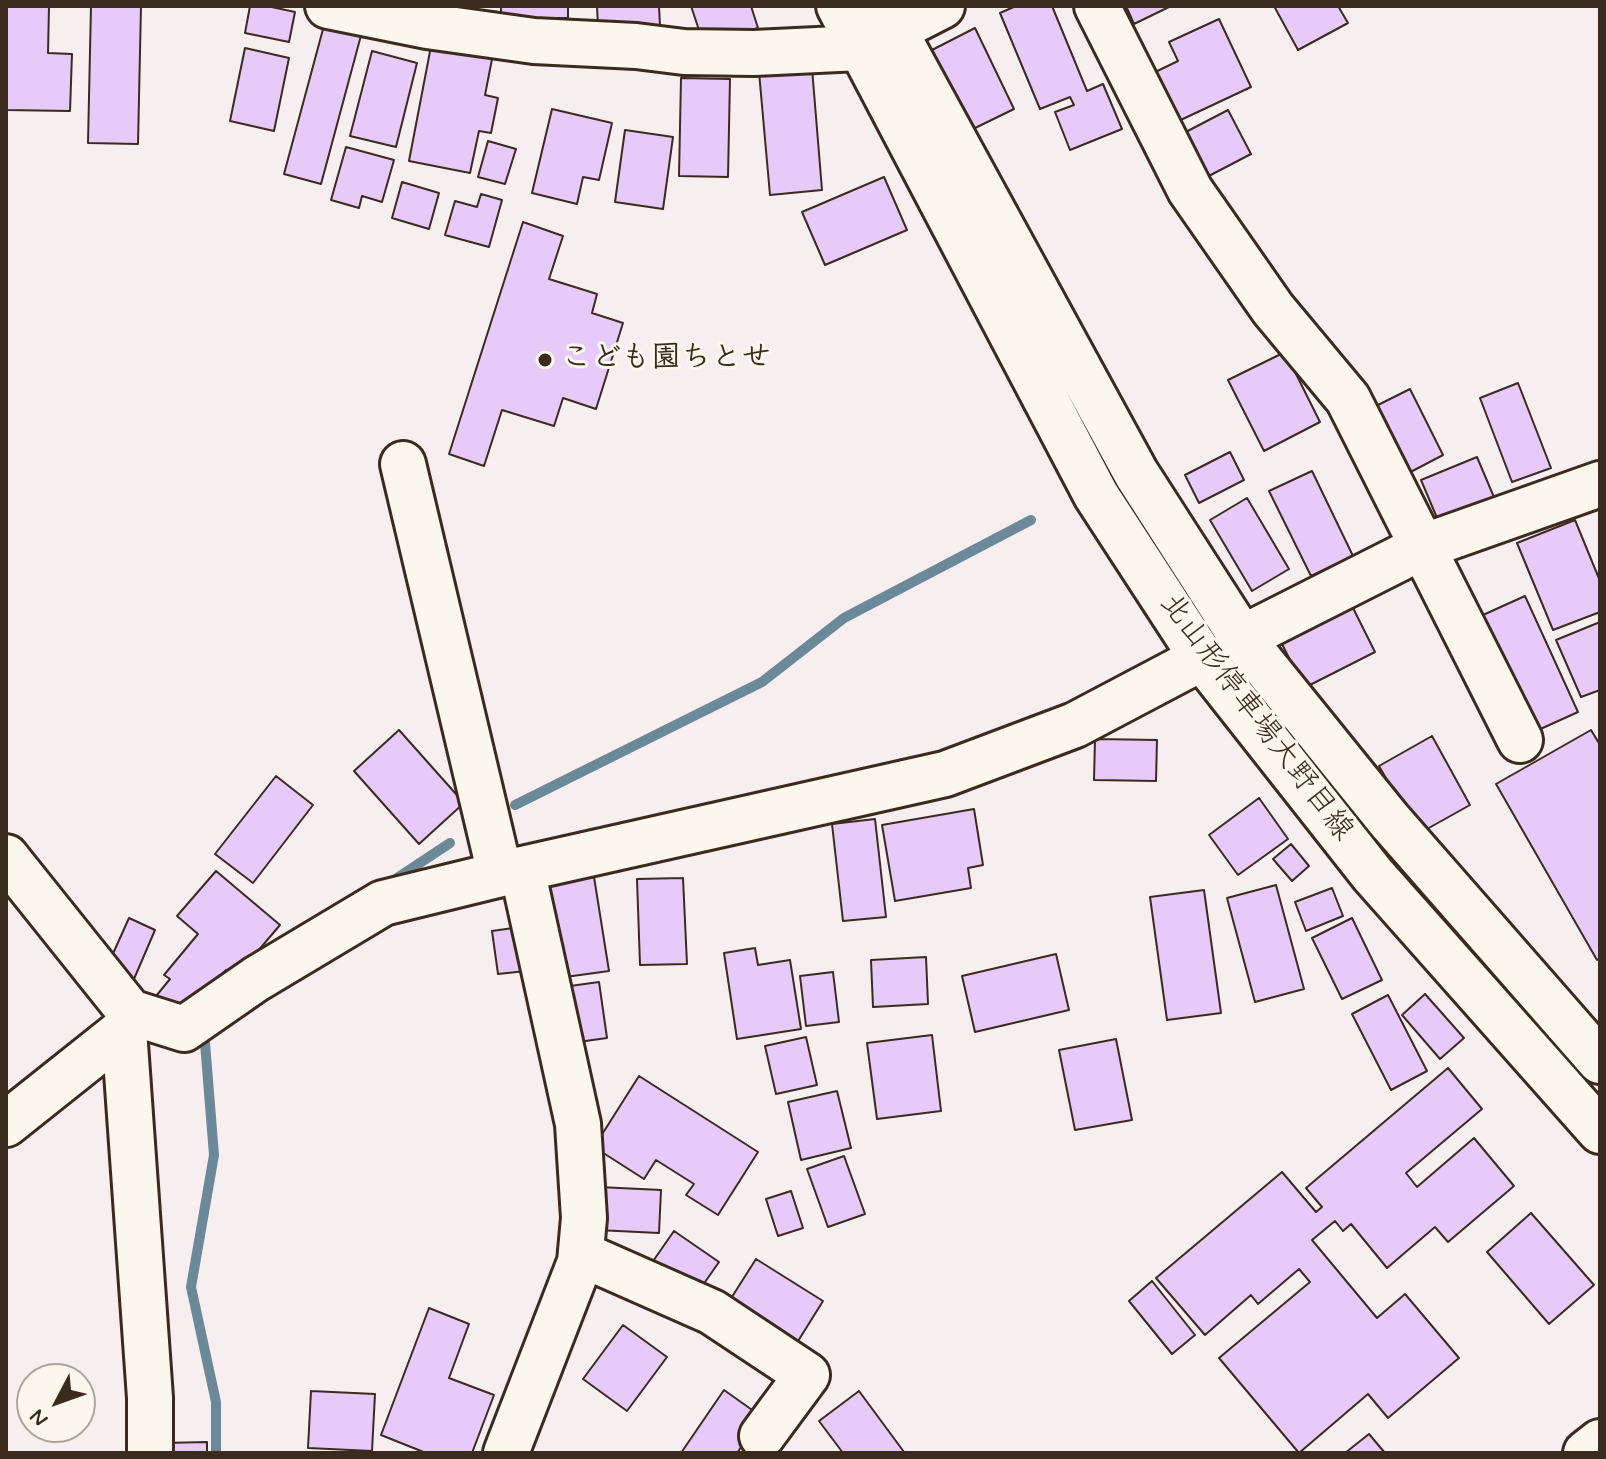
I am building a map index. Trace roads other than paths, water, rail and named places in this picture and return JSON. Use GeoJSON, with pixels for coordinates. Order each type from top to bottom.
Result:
{"type":"FeatureCollection","features":[{"type":"Feature","properties":{"kind":"main road"},"geometry":{"type":"LineString","coordinates":[[328,6],[427,26],[534,41],[636,46],[684,52],[754,53],[878,28],[942,6]]}},
{"type":"Feature","properties":{"kind":"main road","name":"北山形停車場大野目線"},"geometry":{"type":"LineString","coordinates":[[839,6],[878,28],[1136,473],[1242,638],[1389,820],[1600,1061]]}},
{"type":"Feature","properties":{"kind":"main road"},"geometry":{"type":"LineString","coordinates":[[1097,6],[1190,190],[1273,309],[1348,399],[1520,740]]}},
{"type":"Feature","properties":{"kind":"main road","name":"北山形停車場大野目線"},"geometry":{"type":"LineString","coordinates":[[878,28],[1096,495],[1202,658],[1373,875],[1600,1131]]}},
{"type":"Feature","properties":{"kind":"main road"},"geometry":{"type":"LineString","coordinates":[[403,464],[578,1124],[584,1218],[580,1262],[506,1453]]}},
{"type":"Feature","properties":{"kind":"main road"},"geometry":{"type":"LineString","coordinates":[[1242,638],[1422,547],[1600,484]]}},
{"type":"Feature","properties":{"kind":"main road"},"geometry":{"type":"LineString","coordinates":[[6,1124],[127,1021],[184,1029],[256,979],[383,903],[945,774],[1075,725],[1202,658]]}},
{"type":"Feature","properties":{"kind":"main road"},"geometry":{"type":"LineString","coordinates":[[6,857],[127,1021],[150,1398],[150,1453]]}},
{"type":"Feature","properties":{"kind":"main road"},"geometry":{"type":"LineString","coordinates":[[580,1262],[592,1259],[712,1312],[807,1375],[762,1436]]}},
{"type":"Feature","properties":{"kind":"main road"},"geometry":{"type":"LineString","coordinates":[[1586,1453],[1600,1442]]}},
{"type":"Feature","properties":{"kind":"waterway"},"geometry":{"type":"LineString","coordinates":[[515,805],[762,682],[844,618],[1031,520]]}},
{"type":"Feature","properties":{"kind":"waterway"},"geometry":{"type":"LineString","coordinates":[[388,884],[450,843]]}},
{"type":"Feature","properties":{"kind":"waterway"},"geometry":{"type":"LineString","coordinates":[[205,1043],[214,1155],[191,1287],[216,1402],[216,1453]]}},
{"type":"Feature","properties":{"kind":"place","name":"こども園ちとせ"},"geometry":{"type":"Point","coordinates":[545,360]}}]}
